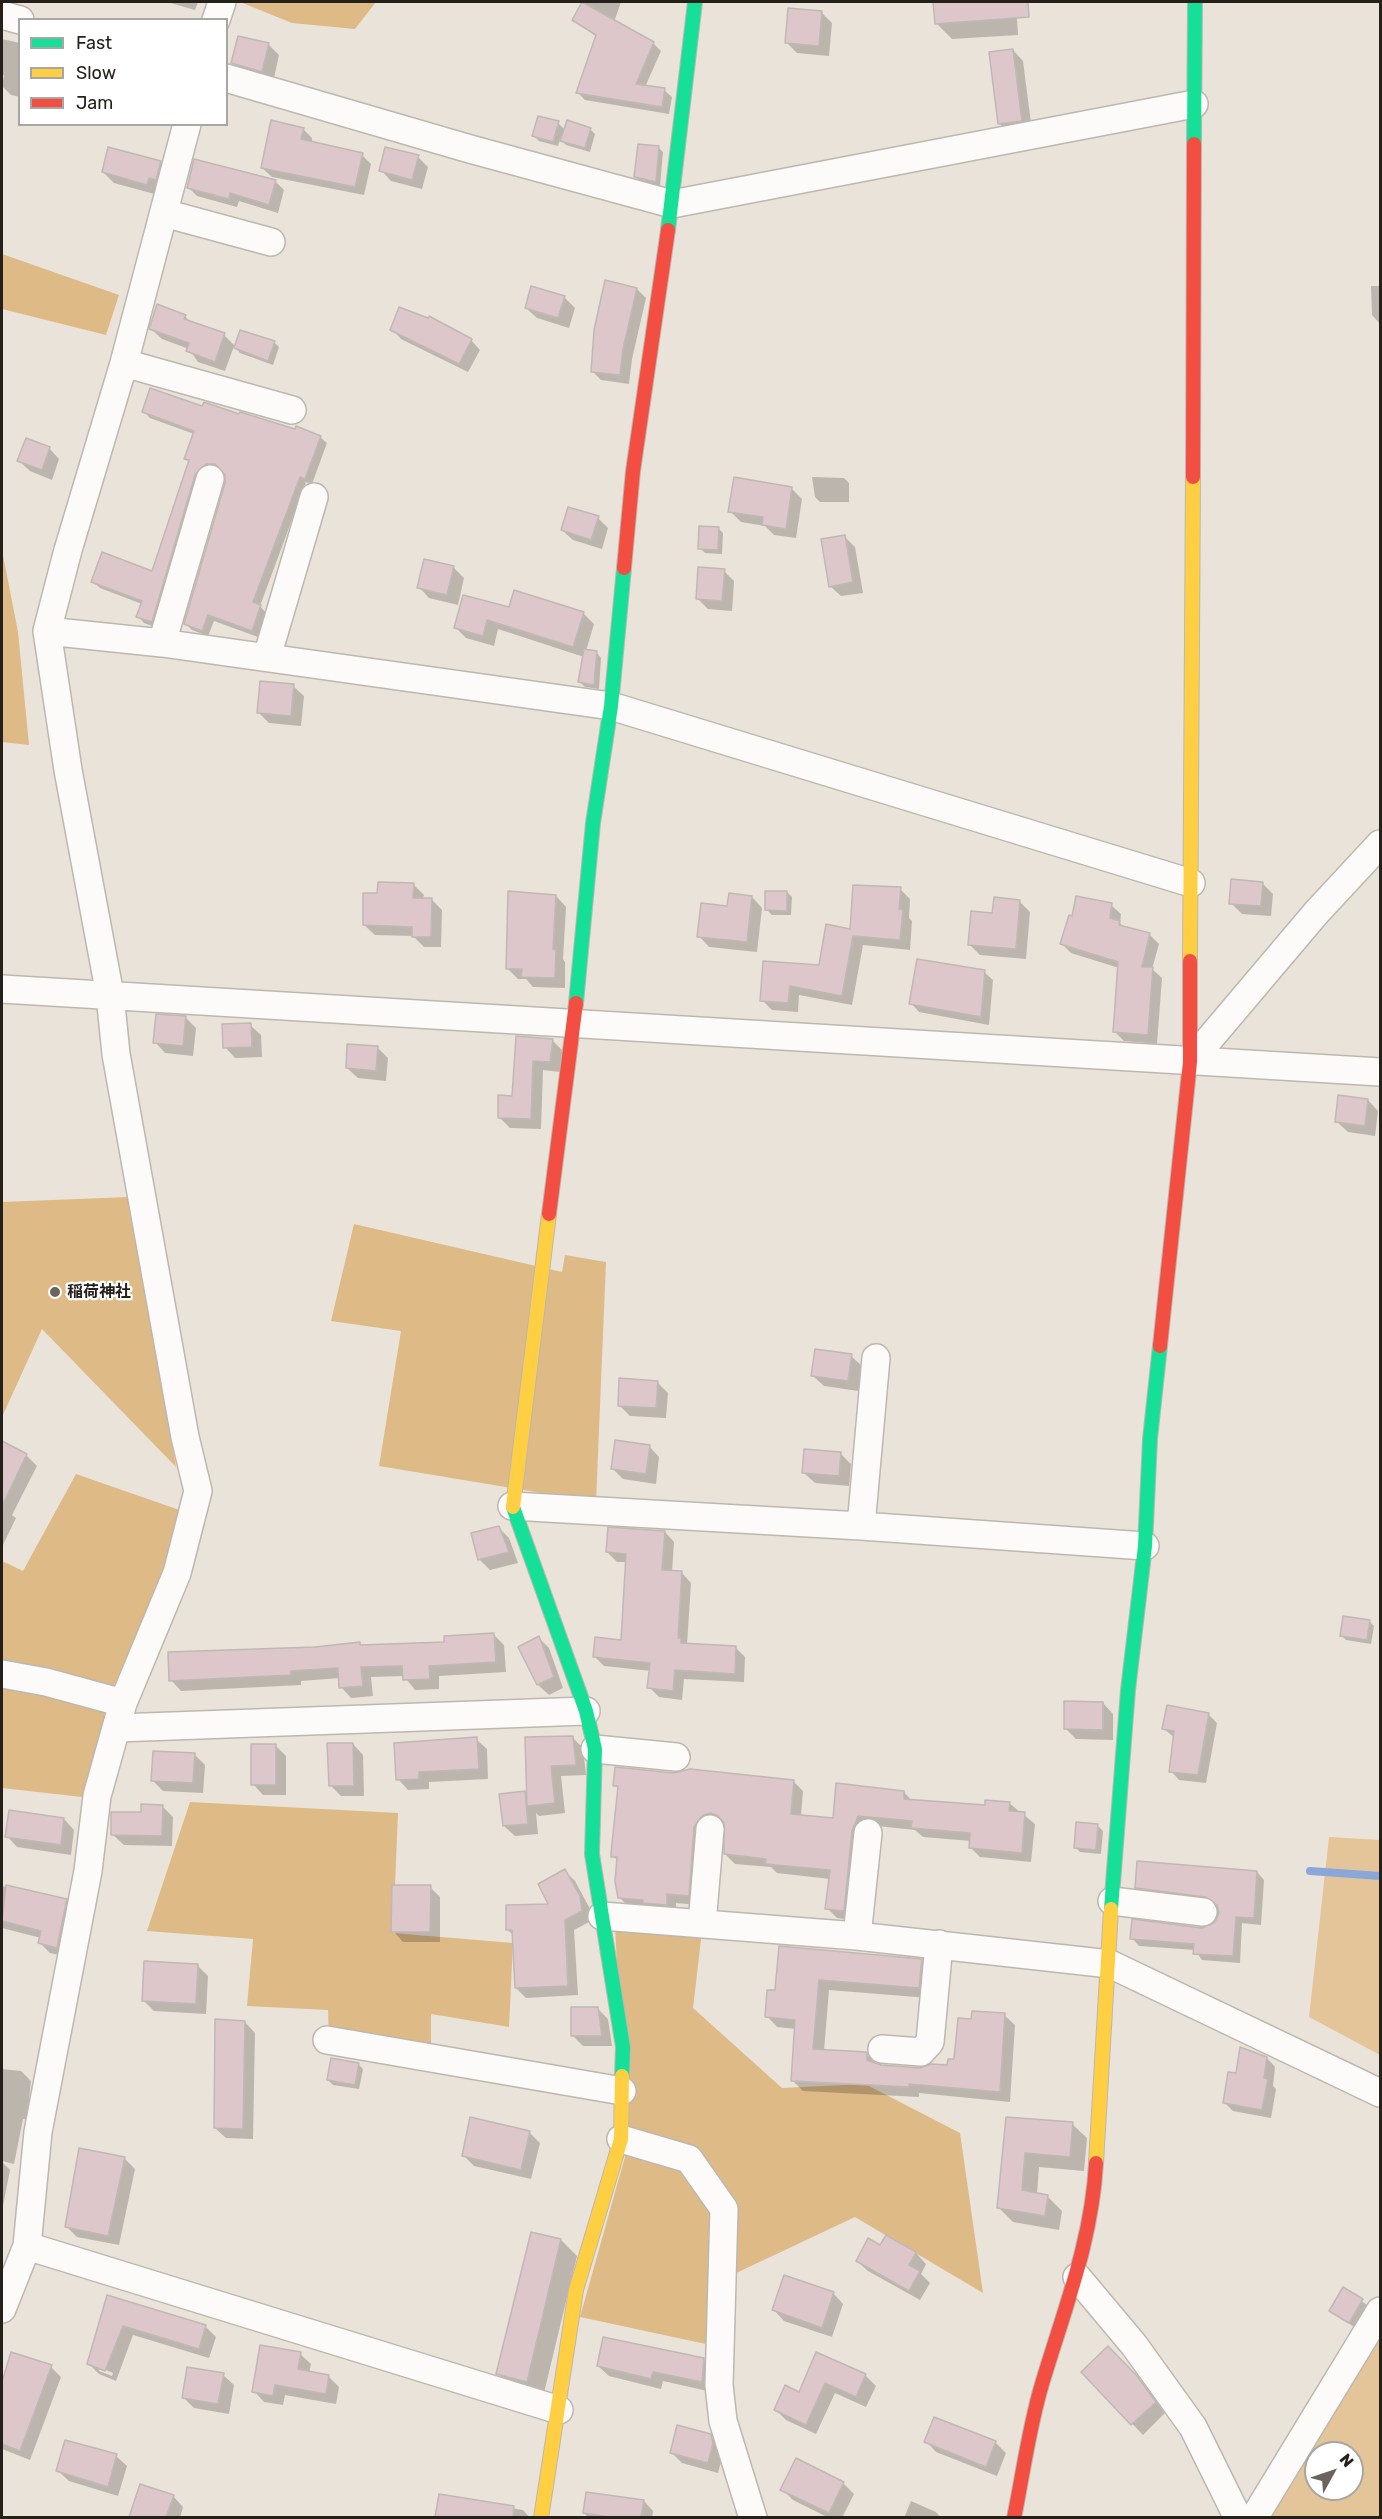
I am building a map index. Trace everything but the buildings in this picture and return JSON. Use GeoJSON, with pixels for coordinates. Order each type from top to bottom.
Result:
{"type":"FeatureCollection","features":[{"type":"Feature","properties":{"kind":"street"},"geometry":{"type":"LineString","coordinates":[[217,18],[222,2]]}},
{"type":"Feature","properties":{"kind":"street"},"geometry":{"type":"LineString","coordinates":[[541,2517],[576,2290],[621,2139],[623,2047],[592,1854],[595,1749],[586,1712],[512,1506],[574,1022],[593,823],[610,706],[633,471],[672,204],[695,2]]}},
{"type":"Feature","properties":{"kind":"street"},"geometry":{"type":"LineString","coordinates":[[1014,2517],[1041,2386],[1077,2277],[1094,2203],[1110,1964],[1112,1889],[1128,1690],[1145,1546],[1150,1439],[1190,1062],[1195,2]]}},
{"type":"Feature","properties":{"kind":"street"},"geometry":{"type":"LineString","coordinates":[[2,15],[18,19]]}},
{"type":"Feature","properties":{"kind":"street"},"geometry":{"type":"LineString","coordinates":[[228,79],[470,149],[672,204],[1194,104]]}},
{"type":"Feature","properties":{"kind":"street"},"geometry":{"type":"LineString","coordinates":[[2,2309],[27,2246],[38,2132],[88,1871],[98,1796],[120,1715],[177,1572],[198,1491],[184,1437],[116,1054],[110,995],[68,770],[47,631],[68,550],[124,363],[186,126]]}},
{"type":"Feature","properties":{"kind":"street"},"geometry":{"type":"LineString","coordinates":[[164,213],[271,242]]}},
{"type":"Feature","properties":{"kind":"street"},"geometry":{"type":"LineString","coordinates":[[124,363],[292,410]]}},
{"type":"Feature","properties":{"kind":"street"},"geometry":{"type":"LineString","coordinates":[[162,643],[210,479]]}},
{"type":"Feature","properties":{"kind":"street"},"geometry":{"type":"LineString","coordinates":[[267,657],[314,497]]}},
{"type":"Feature","properties":{"kind":"street"},"geometry":{"type":"LineString","coordinates":[[47,631],[162,643],[610,706],[1191,883]]}},
{"type":"Feature","properties":{"kind":"street"},"geometry":{"type":"LineString","coordinates":[[1190,1062],[1316,913],[1380,844]]}},
{"type":"Feature","properties":{"kind":"street"},"geometry":{"type":"LineString","coordinates":[[2,989],[1380,1072]]}},
{"type":"Feature","properties":{"kind":"street"},"geometry":{"type":"LineString","coordinates":[[861,1526],[876,1358]]}},
{"type":"Feature","properties":{"kind":"street"},"geometry":{"type":"LineString","coordinates":[[512,1506],[861,1526],[1145,1546]]}},
{"type":"Feature","properties":{"kind":"street"},"geometry":{"type":"LineString","coordinates":[[2,1674],[46,1682],[120,1715],[586,1712]]}},
{"type":"Feature","properties":{"kind":"street"},"geometry":{"type":"LineString","coordinates":[[595,1749],[676,1757]]}},
{"type":"Feature","properties":{"kind":"street"},"geometry":{"type":"LineString","coordinates":[[702,1924],[710,1829]]}},
{"type":"Feature","properties":{"kind":"street"},"geometry":{"type":"LineString","coordinates":[[857,1936],[868,1833]]}},
{"type":"Feature","properties":{"kind":"street"},"geometry":{"type":"LineString","coordinates":[[1112,1889],[1203,1912]]}},
{"type":"Feature","properties":{"kind":"street"},"geometry":{"type":"LineString","coordinates":[[602,1916],[857,1936],[1110,1964],[1380,2093]]}},
{"type":"Feature","properties":{"kind":"street"},"geometry":{"type":"LineString","coordinates":[[882,2049],[921,2052],[930,2042],[939,1944]]}},
{"type":"Feature","properties":{"kind":"street"},"geometry":{"type":"LineString","coordinates":[[327,2040],[622,2091]]}},
{"type":"Feature","properties":{"kind":"street"},"geometry":{"type":"LineString","coordinates":[[621,2139],[689,2159],[724,2209],[720,2397],[723,2421],[753,2517]]}},
{"type":"Feature","properties":{"kind":"street"},"geometry":{"type":"LineString","coordinates":[[27,2246],[559,2410]]}},
{"type":"Feature","properties":{"kind":"street"},"geometry":{"type":"LineString","coordinates":[[1077,2277],[1134,2345],[1193,2427],[1238,2517]]}},
{"type":"Feature","properties":{"kind":"street"},"geometry":{"type":"LineString","coordinates":[[1254,2517],[1380,2311]]}},
{"type":"Feature","properties":{"kind":"shaded area"},"geometry":{"type":"Polygon","coordinates":[[[240,2],[376,2],[355,29],[292,23],[240,2]]]}},
{"type":"Feature","properties":{"kind":"shaded area"},"geometry":{"type":"Polygon","coordinates":[[[2,254],[119,295],[106,335],[2,309],[2,254]]]}},
{"type":"Feature","properties":{"kind":"shaded area"},"geometry":{"type":"Polygon","coordinates":[[[2,550],[18,632],[29,745],[2,742],[2,550]]]}},
{"type":"Feature","properties":{"kind":"shaded area"},"geometry":{"type":"Polygon","coordinates":[[[129,1197],[176,1467],[42,1329],[2,1417],[2,1202],[129,1197]]]}},
{"type":"Feature","properties":{"kind":"shaded area"},"geometry":{"type":"Polygon","coordinates":[[[354,1224],[562,1272],[565,1255],[606,1262],[596,1502],[379,1466],[401,1331],[331,1321],[354,1224]]]}},
{"type":"Feature","properties":{"kind":"shaded area"},"geometry":{"type":"Polygon","coordinates":[[[76,1474],[188,1513],[82,1797],[2,1788],[2,1561],[23,1571],[76,1474]]]}},
{"type":"Feature","properties":{"kind":"shaded area"},"geometry":{"type":"Polygon","coordinates":[[[190,1802],[398,1813],[393,1933],[513,1943],[509,2027],[431,2014],[431,2054],[329,2040],[328,2010],[247,2006],[253,1939],[147,1931],[190,1802]]]}},
{"type":"Feature","properties":{"kind":"shaded area"},"geometry":{"type":"Polygon","coordinates":[[[1329,1837],[1380,1840],[1380,2055],[1309,2017],[1329,1837]]]}},
{"type":"Feature","properties":{"kind":"shaded area"},"geometry":{"type":"Polygon","coordinates":[[[615,1925],[702,1931],[693,2008],[782,2088],[865,2084],[960,2133],[983,2293],[855,2217],[732,2275],[706,2344],[580,2317],[626,2153],[615,1925]]]}},
{"type":"Feature","properties":{"kind":"shaded area"},"geometry":{"type":"Polygon","coordinates":[[[1380,2324],[1380,2517],[1261,2517],[1304,2447],[1304,2501],[1364,2501],[1364,2441],[1308,2441],[1380,2324]]]}},
{"type":"Feature","properties":{"kind":"waterway"},"geometry":{"type":"LineString","coordinates":[[1310,1871],[1380,1876]]}},
{"type":"Feature","properties":{"kind":"traffic: fast"},"geometry":{"type":"LineString","coordinates":[[668,230],[695,2]]}},
{"type":"Feature","properties":{"kind":"traffic: fast"},"geometry":{"type":"LineString","coordinates":[[1194,144],[1195,2]]}},
{"type":"Feature","properties":{"kind":"traffic: fast"},"geometry":{"type":"LineString","coordinates":[[576,1003],[593,823],[611,706],[624,568]]}},
{"type":"Feature","properties":{"kind":"traffic: fast"},"geometry":{"type":"LineString","coordinates":[[1111,1909],[1128,1690],[1145,1546],[1150,1439],[1160,1346]]}},
{"type":"Feature","properties":{"kind":"traffic: fast"},"geometry":{"type":"LineString","coordinates":[[513,1507],[586,1711],[595,1749],[592,1854],[623,2047],[622,2076]]}},
{"type":"Feature","properties":{"kind":"traffic: slow"},"geometry":{"type":"LineString","coordinates":[[1190,961],[1193,477]]}},
{"type":"Feature","properties":{"kind":"traffic: slow"},"geometry":{"type":"LineString","coordinates":[[513,1507],[549,1214]]}},
{"type":"Feature","properties":{"kind":"traffic: slow"},"geometry":{"type":"LineString","coordinates":[[1096,2163],[1111,1909]]}},
{"type":"Feature","properties":{"kind":"traffic: slow"},"geometry":{"type":"LineString","coordinates":[[541,2518],[576,2290],[621,2139],[622,2076]]}},
{"type":"Feature","properties":{"kind":"traffic: jam"},"geometry":{"type":"LineString","coordinates":[[1193,477],[1194,144]]}},
{"type":"Feature","properties":{"kind":"traffic: jam"},"geometry":{"type":"LineString","coordinates":[[624,568],[633,471],[668,230]]}},
{"type":"Feature","properties":{"kind":"traffic: jam"},"geometry":{"type":"LineString","coordinates":[[1160,1346],[1190,1062],[1190,961]]}},
{"type":"Feature","properties":{"kind":"traffic: jam"},"geometry":{"type":"LineString","coordinates":[[549,1214],[576,1003]]}},
{"type":"Feature","properties":{"kind":"traffic: jam"},"geometry":{"type":"LineString","coordinates":[[1014,2518],[1037,2400],[1083,2248],[1096,2163]]}},
{"type":"Feature","properties":{"kind":"place","name":"稲荷神社"},"geometry":{"type":"Point","coordinates":[55,1292]}}]}
